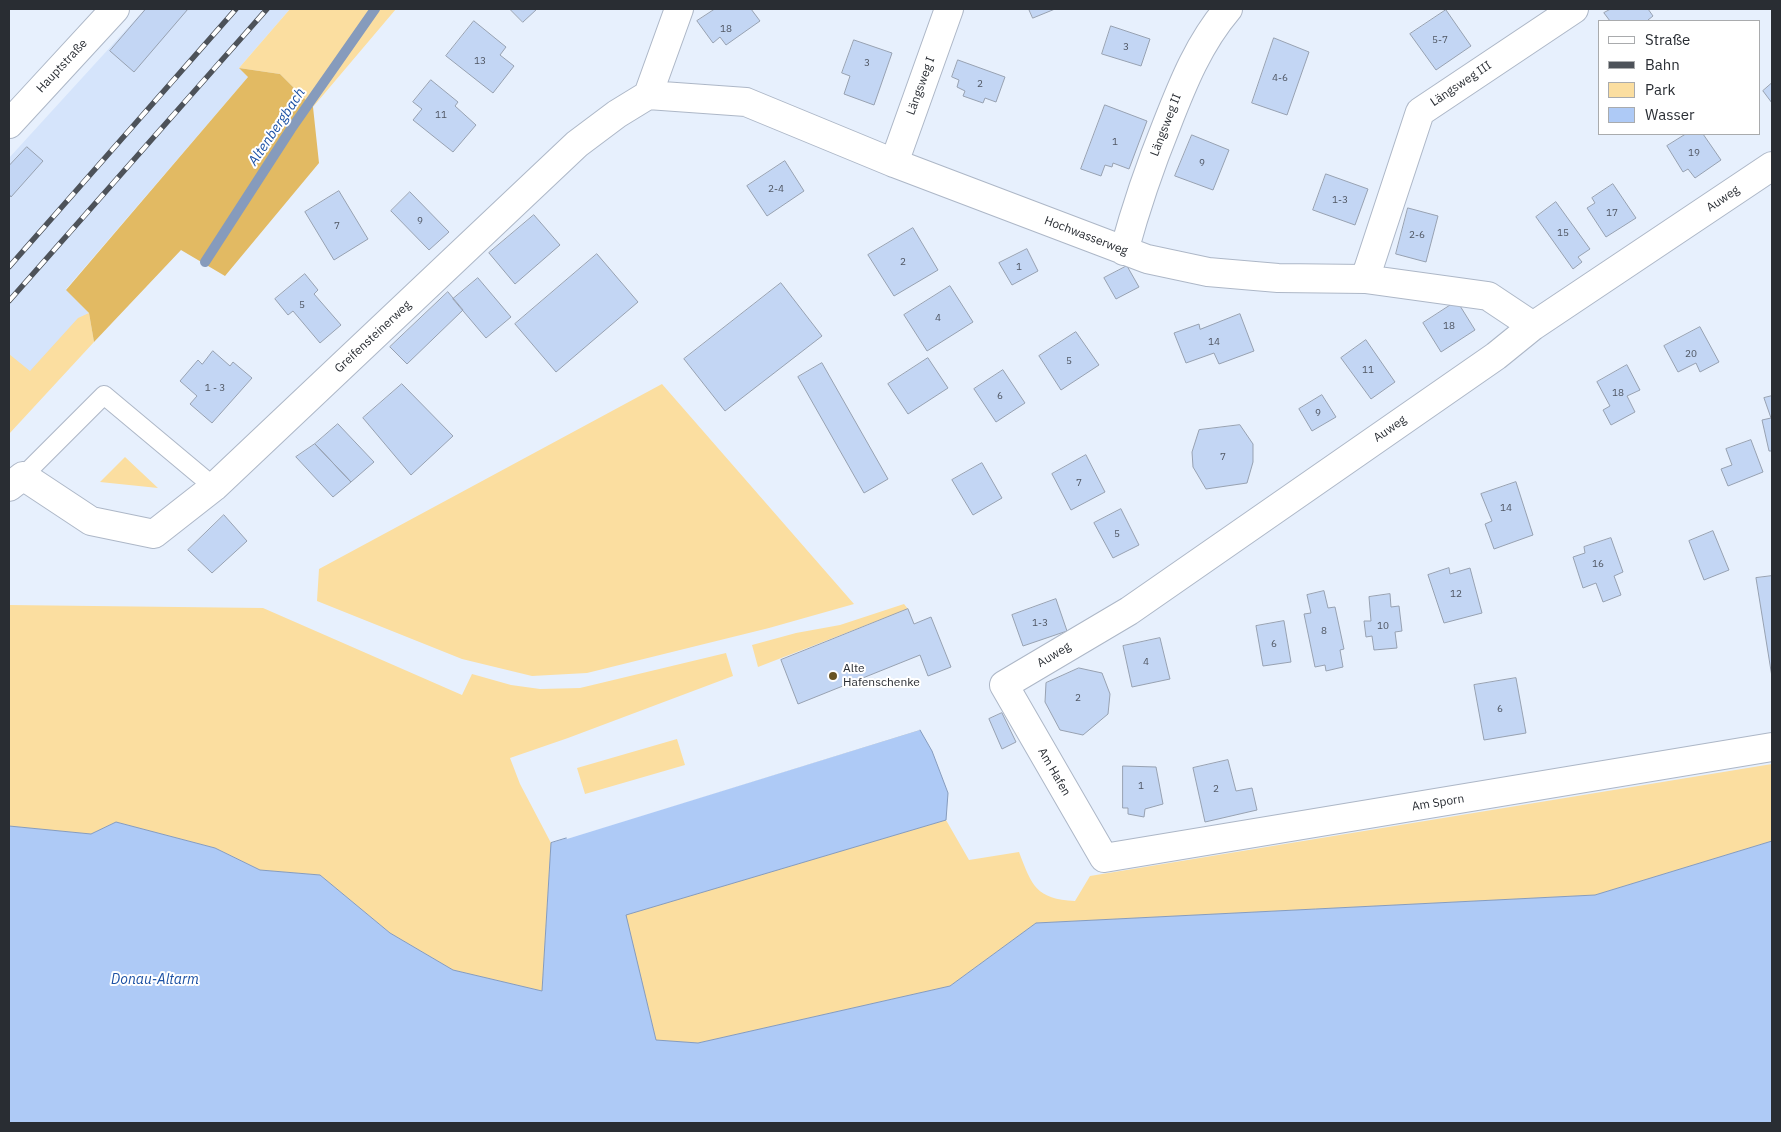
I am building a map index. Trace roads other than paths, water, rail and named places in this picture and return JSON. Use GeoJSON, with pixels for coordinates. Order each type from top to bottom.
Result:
{"type":"FeatureCollection","features":[{"type":"Feature","properties":{"kind":"street","name":"Hauptstraße"},"geometry":{"type":"LineString","coordinates":[[9,124],[116,9]]}},
{"type":"Feature","properties":{"kind":"street"},"geometry":{"type":"LineString","coordinates":[[648,95],[679,9]]}},
{"type":"Feature","properties":{"kind":"street","name":"Längsweg I"},"geometry":{"type":"LineString","coordinates":[[894,163],[949,9]]}},
{"type":"Feature","properties":{"kind":"street","name":"Längsweg II"},"geometry":{"type":"LineString","coordinates":[[1124,251],[1139,194],[1187,73],[1216,22],[1228,9]]}},
{"type":"Feature","properties":{"kind":"street","name":"Längsweg III"},"geometry":{"type":"LineString","coordinates":[[1365,279],[1420,112],[1574,9]]}},
{"type":"Feature","properties":{"kind":"street","name":"Hochwasserweg"},"geometry":{"type":"LineString","coordinates":[[648,95],[746,102],[894,163],[1147,259],[1208,272],[1278,278],[1365,279],[1488,296],[1533,326]]}},
{"type":"Feature","properties":{"kind":"street","name":"Greifensteinerweg"},"geometry":{"type":"LineString","coordinates":[[16,482],[91,521],[154,534],[214,487],[577,144],[617,114],[648,95]]}},
{"type":"Feature","properties":{"kind":"street","name":"Auweg"},"geometry":{"type":"LineString","coordinates":[[1004,685],[1129,611],[1496,356],[1533,326],[1772,166]]}},
{"type":"Feature","properties":{"kind":"street","name":"Am Hafen"},"geometry":{"type":"LineString","coordinates":[[1004,685],[1104,858]]}},
{"type":"Feature","properties":{"kind":"street","name":"Am Sporn"},"geometry":{"type":"LineString","coordinates":[[1104,858],[1772,747]]}},
{"type":"Feature","properties":{"kind":"lane"},"geometry":{"type":"LineString","coordinates":[[16,482],[104,394],[214,487]]}},
{"type":"Feature","properties":{"kind":"water","name":"Donau-Altarm"},"geometry":{"type":"Polygon","coordinates":[[[920,730],[932,751],[948,793],[946,820],[626,915],[656,1040],[698,1043],[950,986],[1036,923],[1595,895],[1772,841],[1772,1123],[9,1123],[9,826],[91,834],[116,822],[215,848],[260,870],[320,875],[390,933],[453,970],[542,991],[551,843],[920,730]]]}},
{"type":"Feature","properties":{"kind":"waterway","name":"Altenbergbach"},"geometry":{"type":"LineString","coordinates":[[205,262],[291,129],[375,9]]}},
{"type":"Feature","properties":{"kind":"railway"},"geometry":{"type":"LineString","coordinates":[[9,267],[236,9]]}},
{"type":"Feature","properties":{"kind":"railway"},"geometry":{"type":"LineString","coordinates":[[9,301],[267,9]]}},
{"type":"Feature","properties":{"kind":"place","name":"Alte Hafenschenke"},"geometry":{"type":"Point","coordinates":[833,676]}}]}
